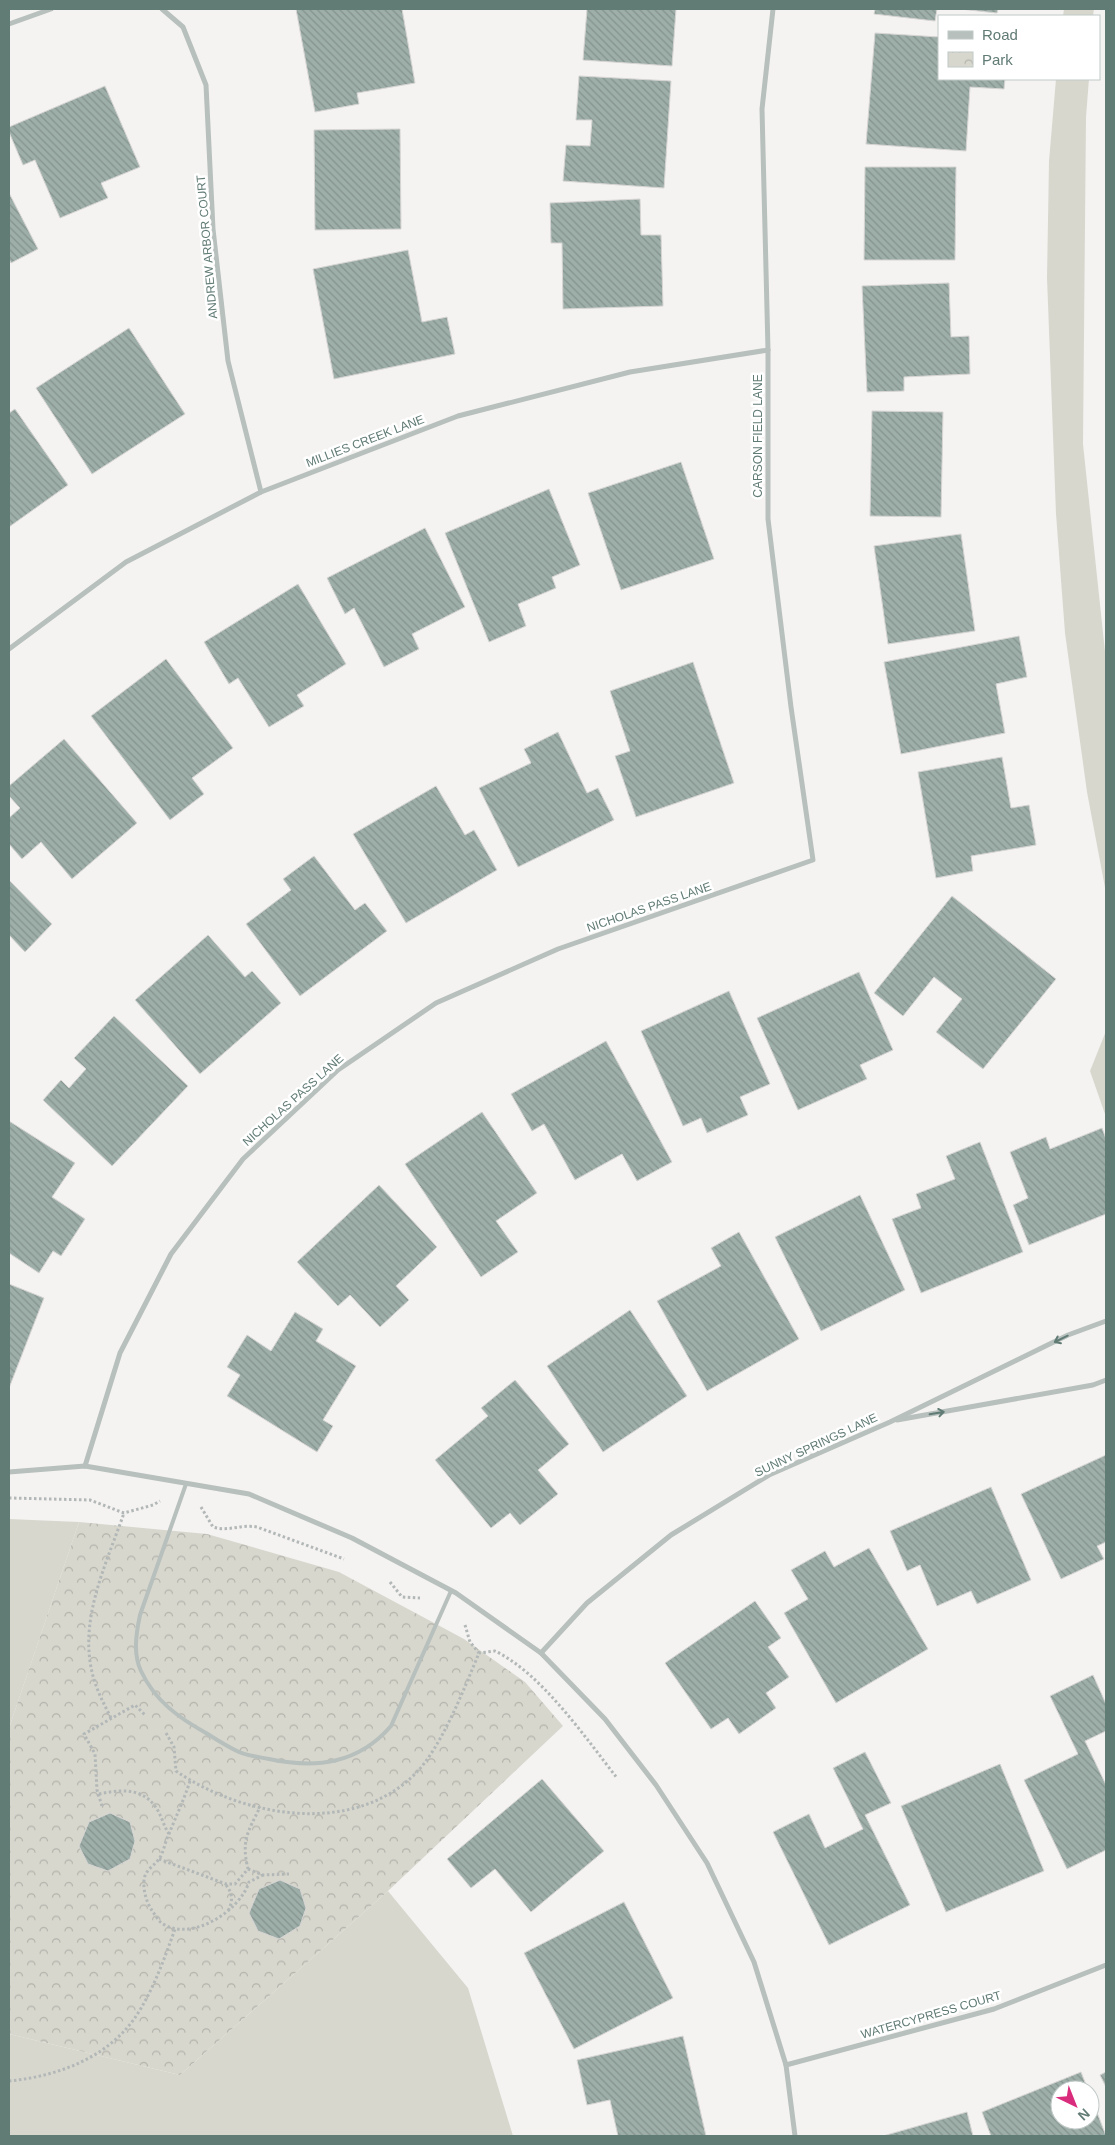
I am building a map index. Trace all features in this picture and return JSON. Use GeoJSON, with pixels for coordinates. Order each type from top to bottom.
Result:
{"type":"FeatureCollection","features":[{"type":"Feature","properties":{"kind":"street"},"geometry":{"type":"LineString","coordinates":[[9,24],[51,9]]}},
{"type":"Feature","properties":{"kind":"street","name":"ANDREW ARBOR COURT"},"geometry":{"type":"LineString","coordinates":[[162,9],[183,27],[206,85],[213,229],[228,361],[261,492]]}},
{"type":"Feature","properties":{"kind":"street","name":"CARSON FIELD LANE"},"geometry":{"type":"LineString","coordinates":[[773,9],[762,109],[768,350],[768,519],[791,707],[813,860]]}},
{"type":"Feature","properties":{"kind":"street","name":"MILLIES CREEK LANE"},"geometry":{"type":"LineString","coordinates":[[9,649],[126,562],[261,492],[458,416],[630,372],[768,350]]}},
{"type":"Feature","properties":{"kind":"street","name":"NICHOLAS PASS LANE"},"geometry":{"type":"LineString","coordinates":[[85,1466],[120,1353],[171,1254],[243,1159],[338,1070],[436,1003],[558,949],[813,860]]}},
{"type":"Feature","properties":{"kind":"street","name":"SUNNY SPRINGS LANE"},"geometry":{"type":"LineString","coordinates":[[541,1653],[587,1603],[671,1535],[769,1475],[890,1422],[1068,1335],[1106,1321]]}},
{"type":"Feature","properties":{"kind":"street","name":"SUNNY SPRINGS LANE"},"geometry":{"type":"LineString","coordinates":[[890,1422],[1093,1385],[1106,1380]]}},
{"type":"Feature","properties":{"kind":"street"},"geometry":{"type":"LineString","coordinates":[[9,1472],[85,1466],[249,1494],[352,1538],[451,1591],[541,1653],[605,1719],[656,1785],[707,1862],[754,1962],[786,2065],[795,2136]]}},
{"type":"Feature","properties":{"kind":"street","name":"WATERCYPRESS COURT"},"geometry":{"type":"LineString","coordinates":[[786,2065],[994,2010],[1106,1965]]}},
{"type":"Feature","properties":{"kind":"lane"},"geometry":{"type":"LineString","coordinates":[[186,1484],[140,1615],[136,1637],[140,1670],[161,1702],[183,1720],[240,1753],[286,1762],[316,1764],[339,1760],[361,1752],[380,1738],[391,1726],[451,1591]]}},
{"type":"Feature","properties":{"kind":"path"},"geometry":{"type":"LineString","coordinates":[[9,1498],[90,1500],[124,1513],[153,1505]]}},
{"type":"Feature","properties":{"kind":"path"},"geometry":{"type":"LineString","coordinates":[[202,1509],[214,1526],[219,1529],[245,1524],[350,1561]]}},
{"type":"Feature","properties":{"kind":"path"},"geometry":{"type":"LineString","coordinates":[[111,1718],[93,1677],[88,1635],[97,1591],[124,1513]]}},
{"type":"Feature","properties":{"kind":"path"},"geometry":{"type":"LineString","coordinates":[[387,1580],[402,1598],[414,1599],[425,1597]]}},
{"type":"Feature","properties":{"kind":"path"},"geometry":{"type":"LineString","coordinates":[[466,1628],[470,1642],[479,1653]]}},
{"type":"Feature","properties":{"kind":"path"},"geometry":{"type":"LineString","coordinates":[[479,1653],[495,1651],[522,1668],[542,1686],[617,1778]]}},
{"type":"Feature","properties":{"kind":"path"},"geometry":{"type":"LineString","coordinates":[[162,1730],[171,1740],[176,1772],[190,1781],[228,1798],[260,1807],[308,1813],[343,1811],[364,1806],[401,1787],[422,1766],[436,1745],[479,1653]]}},
{"type":"Feature","properties":{"kind":"path"},"geometry":{"type":"LineString","coordinates":[[102,1806],[95,1754],[84,1734],[135,1705],[149,1719]]}},
{"type":"Feature","properties":{"kind":"path"},"geometry":{"type":"LineString","coordinates":[[190,1781],[182,1806],[159,1859],[150,1867],[144,1878],[145,1893],[150,1908],[162,1923],[175,1929],[193,1928],[227,1912],[240,1900],[249,1882],[263,1875]]}},
{"type":"Feature","properties":{"kind":"path"},"geometry":{"type":"LineString","coordinates":[[99,1794],[126,1790],[145,1797],[154,1805],[169,1834]]}},
{"type":"Feature","properties":{"kind":"path"},"geometry":{"type":"LineString","coordinates":[[159,1859],[226,1884],[235,1884],[248,1869],[244,1843],[246,1833],[260,1807]]}},
{"type":"Feature","properties":{"kind":"path"},"geometry":{"type":"LineString","coordinates":[[248,1869],[263,1875],[289,1874]]}},
{"type":"Feature","properties":{"kind":"path"},"geometry":{"type":"LineString","coordinates":[[226,1884],[231,1891],[232,1899],[227,1912]]}},
{"type":"Feature","properties":{"kind":"path"},"geometry":{"type":"LineString","coordinates":[[9,2081],[66,2068],[85,2060],[113,2042],[127,2028],[144,2000],[165,1956],[175,1929]]}},
{"type":"Feature","properties":{"kind":"green space"},"geometry":{"type":"Polygon","coordinates":[[[1064,9],[1094,9],[1093,15],[1063,15],[1064,9]]]}},
{"type":"Feature","properties":{"kind":"green space"},"geometry":{"type":"Polygon","coordinates":[[[1056,80],[1089,80],[1086,117],[1083,444],[1106,661],[1106,893],[1087,792],[1065,633],[1056,514],[1047,278],[1049,161],[1056,80]]]}},
{"type":"Feature","properties":{"kind":"green space"},"geometry":{"type":"Polygon","coordinates":[[[1106,1031],[1106,1117],[1090,1071],[1106,1031]]]}},
{"type":"Feature","properties":{"kind":"green space"},"geometry":{"type":"Polygon","coordinates":[[[9,1519],[79,1522],[9,1728],[9,1519]]]}},
{"type":"Feature","properties":{"kind":"green space"},"geometry":{"type":"Polygon","coordinates":[[[79,1522],[207,1534],[339,1572],[464,1639],[525,1682],[563,1726],[388,1891],[180,2075],[9,2034],[9,1728],[79,1522]]]}},
{"type":"Feature","properties":{"kind":"green space"},"geometry":{"type":"Polygon","coordinates":[[[388,1891],[468,1988],[513,2136],[9,2136],[9,2034],[180,2075],[388,1891]]]}},
{"type":"Feature","properties":{"kind":"building"},"geometry":{"type":"Polygon","coordinates":[[[296,9],[402,9],[415,83],[357,93],[359,104],[315,112],[296,9]]]}},
{"type":"Feature","properties":{"kind":"building"},"geometry":{"type":"Polygon","coordinates":[[[587,9],[676,9],[672,66],[583,60],[587,9]]]}},
{"type":"Feature","properties":{"kind":"building"},"geometry":{"type":"Polygon","coordinates":[[[875,9],[937,9],[935,21],[874,14],[875,9]]]}},
{"type":"Feature","properties":{"kind":"building"},"geometry":{"type":"Polygon","coordinates":[[[960,9],[998,9],[997,13],[960,9]]]}},
{"type":"Feature","properties":{"kind":"building"},"geometry":{"type":"Polygon","coordinates":[[[875,33],[938,37],[938,80],[1005,80],[1004,89],[970,87],[966,151],[866,144],[875,33]]]}},
{"type":"Feature","properties":{"kind":"building"},"geometry":{"type":"Polygon","coordinates":[[[579,76],[671,81],[664,188],[563,181],[566,145],[590,146],[592,120],[576,120],[579,76]]]}},
{"type":"Feature","properties":{"kind":"building"},"geometry":{"type":"Polygon","coordinates":[[[105,86],[140,167],[101,183],[108,198],[60,218],[35,160],[23,165],[9,132],[9,127],[105,86]]]}},
{"type":"Feature","properties":{"kind":"building"},"geometry":{"type":"Polygon","coordinates":[[[400,129],[401,229],[315,230],[314,130],[400,129]]]}},
{"type":"Feature","properties":{"kind":"building"},"geometry":{"type":"Polygon","coordinates":[[[865,167],[956,167],[955,260],[864,260],[865,167]]]}},
{"type":"Feature","properties":{"kind":"building"},"geometry":{"type":"Polygon","coordinates":[[[9,193],[38,249],[11,263],[9,259],[9,193]]]}},
{"type":"Feature","properties":{"kind":"building"},"geometry":{"type":"Polygon","coordinates":[[[640,199],[641,235],[661,235],[663,306],[563,309],[562,243],[551,243],[550,203],[640,199]]]}},
{"type":"Feature","properties":{"kind":"building"},"geometry":{"type":"Polygon","coordinates":[[[408,250],[422,322],[447,317],[455,354],[334,379],[313,269],[408,250]]]}},
{"type":"Feature","properties":{"kind":"building"},"geometry":{"type":"Polygon","coordinates":[[[949,283],[951,337],[969,336],[970,374],[904,377],[904,391],[867,392],[862,286],[949,283]]]}},
{"type":"Feature","properties":{"kind":"building"},"geometry":{"type":"Polygon","coordinates":[[[129,328],[185,414],[92,474],[36,388],[129,328]]]}},
{"type":"Feature","properties":{"kind":"building"},"geometry":{"type":"Polygon","coordinates":[[[15,409],[68,485],[9,527],[9,413],[15,409]]]}},
{"type":"Feature","properties":{"kind":"building"},"geometry":{"type":"Polygon","coordinates":[[[872,411],[943,412],[941,517],[870,516],[872,411]]]}},
{"type":"Feature","properties":{"kind":"building"},"geometry":{"type":"Polygon","coordinates":[[[681,462],[714,559],[621,590],[588,493],[681,462]]]}},
{"type":"Feature","properties":{"kind":"building"},"geometry":{"type":"Polygon","coordinates":[[[549,489],[580,565],[552,577],[556,588],[518,604],[526,626],[489,642],[445,533],[549,489]]]}},
{"type":"Feature","properties":{"kind":"building"},"geometry":{"type":"Polygon","coordinates":[[[425,528],[465,607],[412,634],[419,649],[384,667],[354,608],[345,614],[327,578],[425,528]]]}},
{"type":"Feature","properties":{"kind":"building"},"geometry":{"type":"Polygon","coordinates":[[[961,534],[975,631],[888,644],[874,546],[961,534]]]}},
{"type":"Feature","properties":{"kind":"building"},"geometry":{"type":"Polygon","coordinates":[[[298,584],[346,664],[297,695],[304,706],[269,727],[238,678],[229,684],[204,642],[298,584]]]}},
{"type":"Feature","properties":{"kind":"building"},"geometry":{"type":"Polygon","coordinates":[[[1019,636],[1027,677],[996,684],[1005,733],[901,754],[884,662],[1019,636]]]}},
{"type":"Feature","properties":{"kind":"building"},"geometry":{"type":"Polygon","coordinates":[[[166,659],[233,748],[192,778],[204,794],[170,820],[91,716],[166,659]]]}},
{"type":"Feature","properties":{"kind":"building"},"geometry":{"type":"Polygon","coordinates":[[[693,662],[734,783],[636,817],[615,756],[630,751],[610,691],[693,662]]]}},
{"type":"Feature","properties":{"kind":"building"},"geometry":{"type":"Polygon","coordinates":[[[558,732],[587,793],[598,788],[614,820],[518,867],[479,788],[531,763],[524,749],[558,732]]]}},
{"type":"Feature","properties":{"kind":"building"},"geometry":{"type":"Polygon","coordinates":[[[64,739],[137,823],[72,879],[41,842],[22,859],[9,844],[9,818],[20,808],[9,796],[9,786],[64,739]]]}},
{"type":"Feature","properties":{"kind":"building"},"geometry":{"type":"Polygon","coordinates":[[[1002,757],[1011,808],[1029,805],[1036,845],[971,856],[973,871],[936,878],[918,772],[1002,757]]]}},
{"type":"Feature","properties":{"kind":"building"},"geometry":{"type":"Polygon","coordinates":[[[436,786],[465,835],[474,830],[497,870],[406,923],[353,834],[436,786]]]}},
{"type":"Feature","properties":{"kind":"building"},"geometry":{"type":"Polygon","coordinates":[[[314,856],[355,910],[365,903],[387,931],[300,996],[246,924],[291,890],[283,879],[314,856]]]}},
{"type":"Feature","properties":{"kind":"building"},"geometry":{"type":"Polygon","coordinates":[[[9,880],[52,924],[25,952],[9,935],[9,880]]]}},
{"type":"Feature","properties":{"kind":"building"},"geometry":{"type":"Polygon","coordinates":[[[952,896],[1056,979],[983,1069],[936,1032],[962,999],[934,977],[903,1016],[874,993],[952,896]]]}},
{"type":"Feature","properties":{"kind":"building"},"geometry":{"type":"Polygon","coordinates":[[[208,935],[245,977],[252,971],[281,1003],[200,1074],[135,1000],[208,935]]]}},
{"type":"Feature","properties":{"kind":"building"},"geometry":{"type":"Polygon","coordinates":[[[859,972],[893,1050],[860,1065],[867,1079],[798,1110],[757,1018],[859,972]]]}},
{"type":"Feature","properties":{"kind":"building"},"geometry":{"type":"Polygon","coordinates":[[[729,991],[770,1084],[740,1097],[748,1115],[707,1133],[701,1118],[683,1126],[641,1031],[729,991]]]}},
{"type":"Feature","properties":{"kind":"building"},"geometry":{"type":"Polygon","coordinates":[[[114,1016],[188,1086],[112,1166],[43,1100],[61,1080],[69,1088],[86,1069],[74,1058],[114,1016]]]}},
{"type":"Feature","properties":{"kind":"building"},"geometry":{"type":"Polygon","coordinates":[[[606,1041],[672,1162],[637,1181],[622,1154],[575,1180],[544,1124],[532,1131],[511,1094],[606,1041]]]}},
{"type":"Feature","properties":{"kind":"building"},"geometry":{"type":"Polygon","coordinates":[[[482,1112],[537,1193],[496,1221],[518,1252],[481,1277],[405,1164],[482,1112]]]}},
{"type":"Feature","properties":{"kind":"building"},"geometry":{"type":"Polygon","coordinates":[[[9,1121],[75,1163],[52,1197],[85,1219],[61,1256],[53,1251],[39,1273],[9,1253],[9,1121]]]}},
{"type":"Feature","properties":{"kind":"building"},"geometry":{"type":"Polygon","coordinates":[[[1102,1128],[1106,1139],[1106,1214],[1029,1245],[1013,1205],[1028,1198],[1010,1152],[1046,1137],[1050,1149],[1102,1128]]]}},
{"type":"Feature","properties":{"kind":"building"},"geometry":{"type":"Polygon","coordinates":[[[980,1142],[1023,1252],[921,1293],[892,1219],[921,1208],[916,1194],[955,1179],[946,1156],[980,1142]]]}},
{"type":"Feature","properties":{"kind":"building"},"geometry":{"type":"Polygon","coordinates":[[[379,1185],[437,1247],[396,1286],[409,1300],[380,1327],[350,1295],[338,1306],[297,1262],[379,1185]]]}},
{"type":"Feature","properties":{"kind":"building"},"geometry":{"type":"Polygon","coordinates":[[[860,1195],[905,1290],[821,1331],[775,1237],[860,1195]]]}},
{"type":"Feature","properties":{"kind":"building"},"geometry":{"type":"Polygon","coordinates":[[[739,1232],[799,1339],[707,1391],[657,1301],[721,1266],[711,1248],[739,1232]]]}},
{"type":"Feature","properties":{"kind":"building"},"geometry":{"type":"Polygon","coordinates":[[[9,1284],[44,1298],[9,1388],[9,1284]]]}},
{"type":"Feature","properties":{"kind":"building"},"geometry":{"type":"Polygon","coordinates":[[[630,1310],[687,1396],[603,1452],[547,1366],[630,1310]]]}},
{"type":"Feature","properties":{"kind":"building"},"geometry":{"type":"Polygon","coordinates":[[[295,1312],[323,1329],[316,1341],[356,1366],[323,1420],[333,1426],[317,1452],[227,1396],[240,1375],[227,1367],[247,1335],[271,1351],[295,1312]]]}},
{"type":"Feature","properties":{"kind":"building"},"geometry":{"type":"Polygon","coordinates":[[[515,1380],[569,1444],[538,1470],[558,1494],[520,1525],[510,1513],[491,1528],[435,1460],[488,1416],[481,1408],[515,1380]]]}},
{"type":"Feature","properties":{"kind":"building"},"geometry":{"type":"Polygon","coordinates":[[[1106,1455],[1106,1542],[1097,1546],[1104,1559],[1061,1579],[1021,1494],[1106,1455]]]}},
{"type":"Feature","properties":{"kind":"building"},"geometry":{"type":"Polygon","coordinates":[[[991,1487],[1031,1580],[977,1604],[971,1591],[937,1606],[920,1565],[907,1571],[890,1531],[991,1487]]]}},
{"type":"Feature","properties":{"kind":"building"},"geometry":{"type":"Polygon","coordinates":[[[869,1548],[928,1649],[836,1703],[784,1613],[808,1599],[791,1570],[825,1551],[834,1567],[869,1548]]]}},
{"type":"Feature","properties":{"kind":"building"},"geometry":{"type":"Polygon","coordinates":[[[755,1601],[781,1638],[768,1647],[789,1677],[766,1693],[776,1708],[739,1734],[728,1718],[711,1729],[665,1663],[755,1601]]]}},
{"type":"Feature","properties":{"kind":"building"},"geometry":{"type":"Polygon","coordinates":[[[1093,1675],[1106,1704],[1106,1731],[1085,1741],[1106,1785],[1106,1850],[1067,1869],[1024,1780],[1078,1754],[1050,1696],[1093,1675]]]}},
{"type":"Feature","properties":{"kind":"building"},"geometry":{"type":"Polygon","coordinates":[[[865,1752],[891,1803],[865,1815],[910,1905],[829,1945],[773,1832],[809,1814],[825,1848],[863,1829],[833,1768],[865,1752]]]}},
{"type":"Feature","properties":{"kind":"building"},"geometry":{"type":"Polygon","coordinates":[[[1000,1764],[1044,1871],[946,1912],[901,1806],[1000,1764]]]}},
{"type":"Feature","properties":{"kind":"building"},"geometry":{"type":"Polygon","coordinates":[[[542,1779],[604,1851],[531,1912],[495,1869],[471,1888],[447,1859],[542,1779]]]}},
{"type":"Feature","properties":{"kind":"building"},"geometry":{"type":"Polygon","coordinates":[[[110,1813],[130,1822],[135,1841],[130,1859],[108,1871],[88,1864],[79,1846],[89,1822],[110,1813]]]}},
{"type":"Feature","properties":{"kind":"building"},"geometry":{"type":"Polygon","coordinates":[[[280,1880],[300,1889],[306,1908],[300,1926],[279,1939],[258,1931],[249,1913],[259,1889],[280,1880]]]}},
{"type":"Feature","properties":{"kind":"building"},"geometry":{"type":"Polygon","coordinates":[[[624,1902],[673,1998],[574,2049],[524,1953],[624,1902]]]}},
{"type":"Feature","properties":{"kind":"building"},"geometry":{"type":"Polygon","coordinates":[[[683,2036],[706,2136],[618,2136],[610,2100],[587,2105],[577,2060],[683,2036]]]}},
{"type":"Feature","properties":{"kind":"building"},"geometry":{"type":"Polygon","coordinates":[[[1081,2072],[1084,2080],[1061,2080],[1081,2072]]]}},
{"type":"Feature","properties":{"kind":"building"},"geometry":{"type":"Polygon","coordinates":[[[1106,2072],[1106,2087],[1100,2075],[1106,2072]]]}},
{"type":"Feature","properties":{"kind":"building"},"geometry":{"type":"Polygon","coordinates":[[[1050,2085],[1050,2130],[1100,2130],[1100,2120],[1106,2136],[991,2136],[982,2112],[1050,2085]]]}},
{"type":"Feature","properties":{"kind":"building"},"geometry":{"type":"Polygon","coordinates":[[[967,2112],[973,2136],[883,2136],[967,2112]]]}}]}
